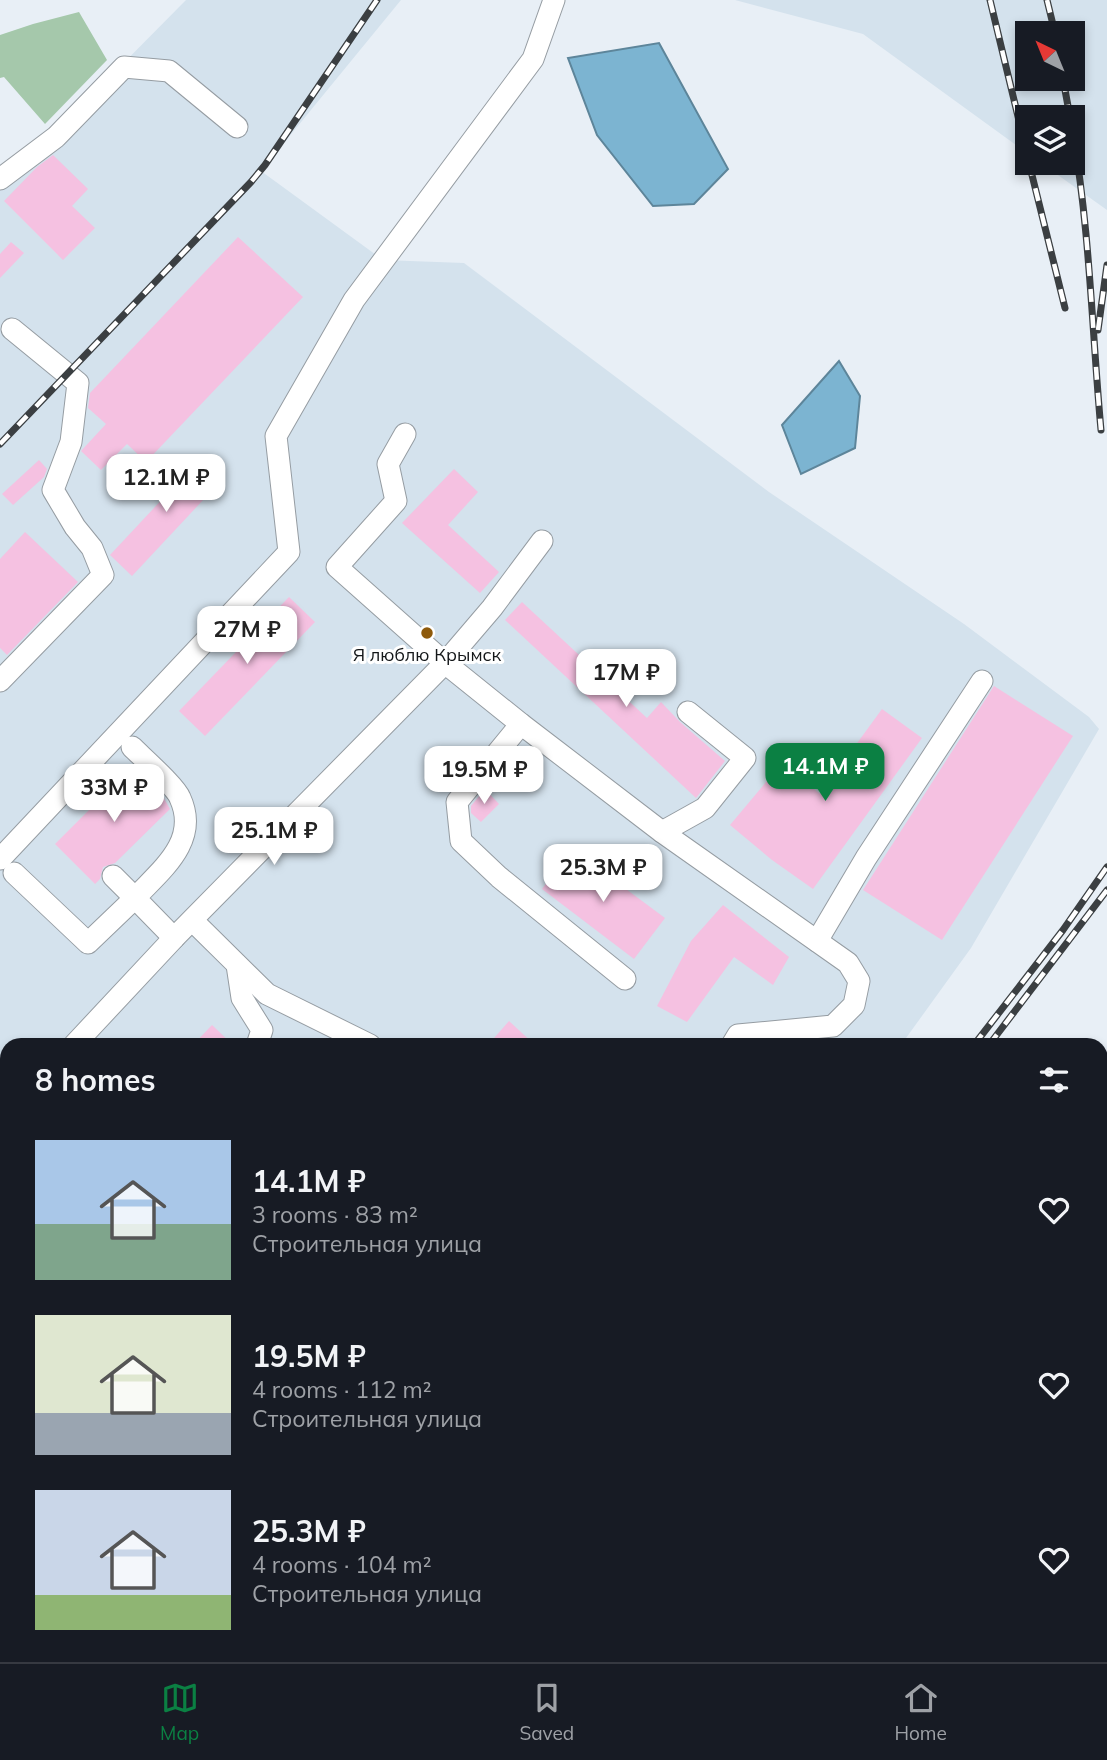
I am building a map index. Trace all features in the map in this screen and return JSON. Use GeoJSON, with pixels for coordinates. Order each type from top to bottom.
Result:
{"type":"FeatureCollection","features":[{"type":"Feature","properties":{"kind":"street"},"geometry":{"type":"LineString","coordinates":[[132,747],[180,797],[187,826],[181,848],[135,898],[88,943],[7,866],[289,552],[276,436],[354,300],[533,60],[554,0]]}},
{"type":"Feature","properties":{"kind":"street"},"geometry":{"type":"LineString","coordinates":[[0,179],[57,137],[124,67],[169,71],[237,127]]}},
{"type":"Feature","properties":{"kind":"street"},"geometry":{"type":"LineString","coordinates":[[0,681],[103,575],[93,548],[75,527],[53,490],[71,442],[78,383],[12,330]]}},
{"type":"Feature","properties":{"kind":"street"},"geometry":{"type":"LineString","coordinates":[[405,434],[388,464],[396,501],[337,567],[446,663],[521,724],[662,832],[848,962],[859,981],[854,1005],[833,1026],[738,1035],[736,1038]]}},
{"type":"Feature","properties":{"kind":"street"},"geometry":{"type":"LineString","coordinates":[[81,1038],[174,938],[446,663],[492,608],[542,541]]}},
{"type":"Feature","properties":{"kind":"street"},"geometry":{"type":"LineString","coordinates":[[817,941],[866,858],[982,681]]}},
{"type":"Feature","properties":{"kind":"street"},"geometry":{"type":"LineString","coordinates":[[662,832],[705,808],[745,758],[688,712]]}},
{"type":"Feature","properties":{"kind":"street"},"geometry":{"type":"LineString","coordinates":[[521,724],[457,802],[461,841],[499,877],[625,979]]}},
{"type":"Feature","properties":{"kind":"street"},"geometry":{"type":"LineString","coordinates":[[113,876],[174,938]]}},
{"type":"Feature","properties":{"kind":"street"},"geometry":{"type":"LineString","coordinates":[[193,921],[267,994],[356,1038]]}},
{"type":"Feature","properties":{"kind":"street"},"geometry":{"type":"LineString","coordinates":[[237,965],[242,998],[262,1030],[259,1038]]}},
{"type":"Feature","properties":{"kind":"shaded area"},"geometry":{"type":"Polygon","coordinates":[[[186,0],[401,0],[261,171],[383,260],[464,263],[769,492],[964,624],[1089,717],[1099,729],[971,948],[906,1038],[0,1038],[0,188],[186,0]]]}},
{"type":"Feature","properties":{"kind":"shaded area"},"geometry":{"type":"Polygon","coordinates":[[[735,0],[1107,0],[1107,210],[1058,175],[1085,175],[1085,105],[1015,105],[1015,144],[863,34],[735,0]]]}},
{"type":"Feature","properties":{"kind":"green space"},"geometry":{"type":"Polygon","coordinates":[[[79,12],[107,60],[45,124],[4,77],[0,78],[0,35],[79,12]]]}},
{"type":"Feature","properties":{"kind":"water"},"geometry":{"type":"Polygon","coordinates":[[[659,43],[728,169],[694,204],[653,206],[597,135],[568,58],[659,43]]]}},
{"type":"Feature","properties":{"kind":"water"},"geometry":{"type":"Polygon","coordinates":[[[839,361],[860,396],[855,448],[801,474],[782,425],[839,361]]]}},
{"type":"Feature","properties":{"kind":"building"},"geometry":{"type":"Polygon","coordinates":[[[53,155],[88,189],[72,206],[95,228],[63,260],[4,201],[37,167],[53,155]]]}},
{"type":"Feature","properties":{"kind":"building"},"geometry":{"type":"Polygon","coordinates":[[[238,237],[303,297],[146,462],[127,444],[101,470],[81,451],[106,424],[88,408],[90,393],[238,237]]]}},
{"type":"Feature","properties":{"kind":"building"},"geometry":{"type":"Polygon","coordinates":[[[11,242],[24,253],[0,278],[0,254],[11,242]]]}},
{"type":"Feature","properties":{"kind":"building"},"geometry":{"type":"Polygon","coordinates":[[[189,454],[219,483],[132,576],[110,555],[168,493],[160,485],[189,454]]]}},
{"type":"Feature","properties":{"kind":"building"},"geometry":{"type":"Polygon","coordinates":[[[39,460],[47,469],[44,477],[13,505],[2,494],[39,460]]]}},
{"type":"Feature","properties":{"kind":"building"},"geometry":{"type":"Polygon","coordinates":[[[454,469],[478,492],[448,525],[499,572],[480,593],[402,523],[454,469]]]}},
{"type":"Feature","properties":{"kind":"building"},"geometry":{"type":"Polygon","coordinates":[[[25,532],[78,582],[7,655],[0,648],[0,559],[25,532]]]}},
{"type":"Feature","properties":{"kind":"building"},"geometry":{"type":"Polygon","coordinates":[[[289,597],[315,622],[205,736],[179,711],[289,597]]]}},
{"type":"Feature","properties":{"kind":"building"},"geometry":{"type":"Polygon","coordinates":[[[522,602],[647,718],[661,702],[725,761],[696,798],[505,620],[522,602]]]}},
{"type":"Feature","properties":{"kind":"building"},"geometry":{"type":"Polygon","coordinates":[[[994,686],[1073,736],[942,940],[863,890],[994,686]]]}},
{"type":"Feature","properties":{"kind":"building"},"geometry":{"type":"Polygon","coordinates":[[[882,709],[922,738],[813,889],[730,825],[782,763],[820,794],[882,709]]]}},
{"type":"Feature","properties":{"kind":"building"},"geometry":{"type":"Polygon","coordinates":[[[133,766],[162,795],[170,809],[115,863],[103,867],[100,879],[95,884],[55,844],[133,766]]]}},
{"type":"Feature","properties":{"kind":"building"},"geometry":{"type":"Polygon","coordinates":[[[485,789],[499,804],[481,822],[471,813],[471,806],[485,789]]]}},
{"type":"Feature","properties":{"kind":"building"},"geometry":{"type":"Polygon","coordinates":[[[572,849],[665,918],[634,959],[542,889],[572,849]]]}},
{"type":"Feature","properties":{"kind":"building"},"geometry":{"type":"Polygon","coordinates":[[[723,905],[789,957],[773,985],[734,957],[687,1022],[657,1006],[691,941],[723,905]]]}},
{"type":"Feature","properties":{"kind":"building"},"geometry":{"type":"Polygon","coordinates":[[[509,1021],[527,1038],[494,1038],[509,1021]]]}},
{"type":"Feature","properties":{"kind":"building"},"geometry":{"type":"Polygon","coordinates":[[[212,1025],[226,1038],[200,1038],[212,1025]]]}},
{"type":"Feature","properties":{"kind":"railway"},"geometry":{"type":"LineString","coordinates":[[0,444],[251,182],[377,0]]}},
{"type":"Feature","properties":{"kind":"railway"},"geometry":{"type":"LineString","coordinates":[[990,0],[1015,105]]}},
{"type":"Feature","properties":{"kind":"railway"},"geometry":{"type":"LineString","coordinates":[[1047,0],[1052,21]]}},
{"type":"Feature","properties":{"kind":"railway"},"geometry":{"type":"LineString","coordinates":[[1065,91],[1068,105]]}},
{"type":"Feature","properties":{"kind":"railway"},"geometry":{"type":"LineString","coordinates":[[1032,175],[1065,308]]}},
{"type":"Feature","properties":{"kind":"railway"},"geometry":{"type":"LineString","coordinates":[[1079,175],[1101,430]]}},
{"type":"Feature","properties":{"kind":"railway"},"geometry":{"type":"LineString","coordinates":[[1098,330],[1107,265]]}},
{"type":"Feature","properties":{"kind":"railway"},"geometry":{"type":"LineString","coordinates":[[979,1038],[1063,930],[1107,867]]}},
{"type":"Feature","properties":{"kind":"railway"},"geometry":{"type":"LineString","coordinates":[[994,1038],[1107,890]]}},
{"type":"Feature","properties":{"kind":"place","name":"Я люблю Крымск"},"geometry":{"type":"Point","coordinates":[427,633]}}]}
